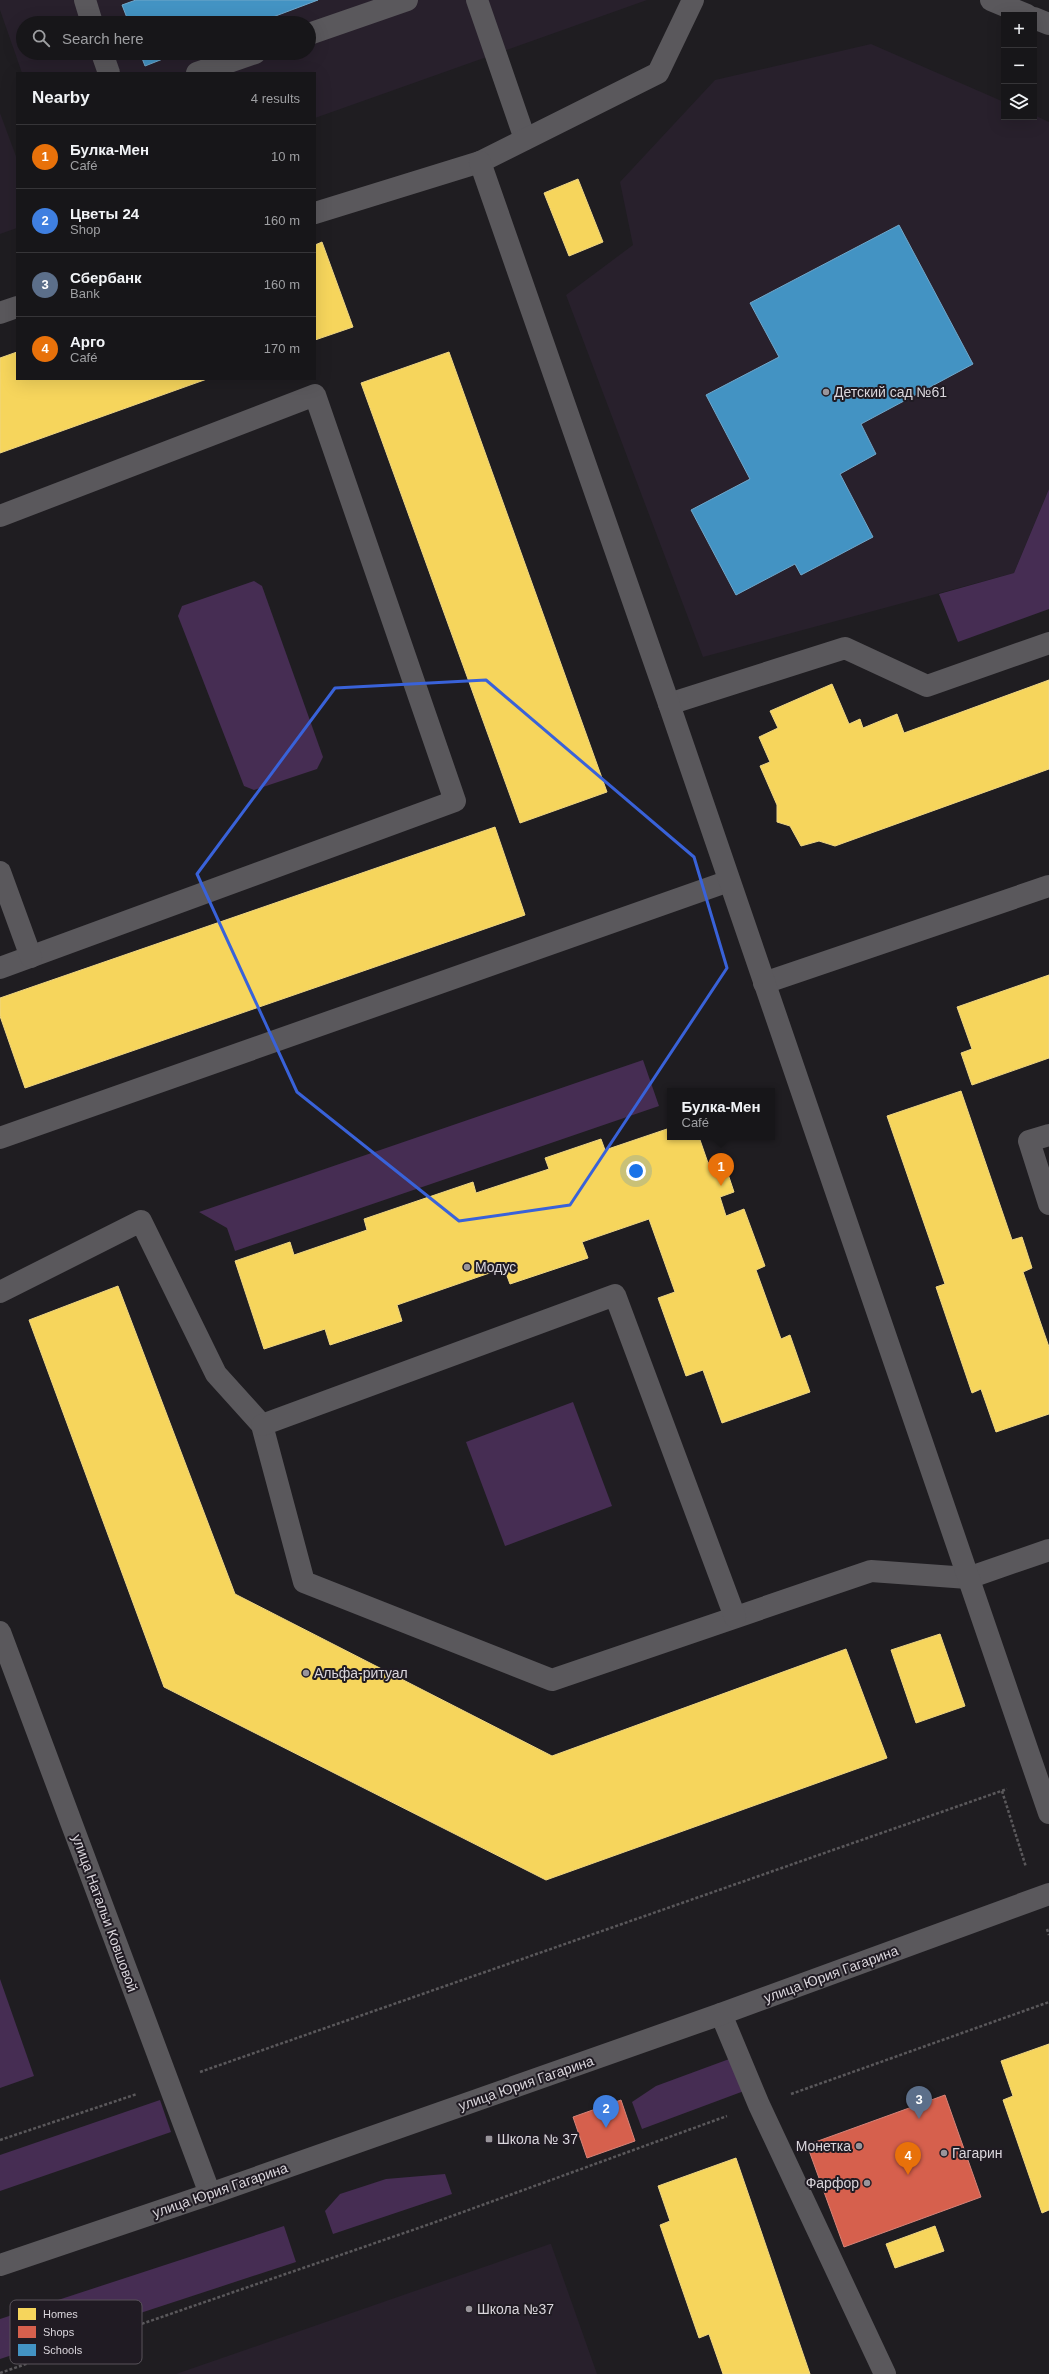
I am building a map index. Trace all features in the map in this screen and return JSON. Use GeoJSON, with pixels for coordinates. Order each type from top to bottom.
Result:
{"type":"FeatureCollection","features":[{"type":"Feature","properties":{"kind":"street"},"geometry":{"type":"LineString","coordinates":[[85,0],[90,16]]}},
{"type":"Feature","properties":{"kind":"street"},"geometry":{"type":"LineString","coordinates":[[316,32],[407,0]]}},
{"type":"Feature","properties":{"kind":"street"},"geometry":{"type":"LineString","coordinates":[[477,0],[525,139]]}},
{"type":"Feature","properties":{"kind":"street"},"geometry":{"type":"LineString","coordinates":[[316,213],[480,162],[658,73],[693,0]]}},
{"type":"Feature","properties":{"kind":"street"},"geometry":{"type":"LineString","coordinates":[[991,0],[1021,12]]}},
{"type":"Feature","properties":{"kind":"street"},"geometry":{"type":"LineString","coordinates":[[1037,19],[1049,24]]}},
{"type":"Feature","properties":{"kind":"street"},"geometry":{"type":"LineString","coordinates":[[104,60],[109,72]]}},
{"type":"Feature","properties":{"kind":"street"},"geometry":{"type":"LineString","coordinates":[[200,72],[234,60]]}},
{"type":"Feature","properties":{"kind":"street"},"geometry":{"type":"LineString","coordinates":[[480,162],[669,704],[1049,1813]]}},
{"type":"Feature","properties":{"kind":"street"},"geometry":{"type":"LineString","coordinates":[[0,313],[16,307]]}},
{"type":"Feature","properties":{"kind":"street"},"geometry":{"type":"LineString","coordinates":[[0,516],[315,395],[455,801],[0,968]]}},
{"type":"Feature","properties":{"kind":"street"},"geometry":{"type":"LineString","coordinates":[[669,704],[845,648],[927,686],[1049,643]]}},
{"type":"Feature","properties":{"kind":"street"},"geometry":{"type":"LineString","coordinates":[[0,872],[31,957]]}},
{"type":"Feature","properties":{"kind":"street"},"geometry":{"type":"LineString","coordinates":[[0,1138],[729,881]]}},
{"type":"Feature","properties":{"kind":"street"},"geometry":{"type":"LineString","coordinates":[[764,983],[1049,886]]}},
{"type":"Feature","properties":{"kind":"street"},"geometry":{"type":"LineString","coordinates":[[1049,1135],[1029,1141],[1049,1204]]}},
{"type":"Feature","properties":{"kind":"street"},"geometry":{"type":"LineString","coordinates":[[0,1292],[141,1221],[216,1374],[262,1425],[304,1582],[552,1680],[871,1571],[968,1578],[1049,1550]]}},
{"type":"Feature","properties":{"kind":"street"},"geometry":{"type":"LineString","coordinates":[[262,1425],[615,1295],[735,1617]]}},
{"type":"Feature","properties":{"kind":"street","name":"улица Натальи Ковшовой"},"geometry":{"type":"LineString","coordinates":[[0,1632],[210,2194]]}},
{"type":"Feature","properties":{"kind":"street","name":"улица Юрия Гагарина"},"geometry":{"type":"LineString","coordinates":[[0,2265],[210,2194],[721,2014],[1042,1896]]}},
{"type":"Feature","properties":{"kind":"street"},"geometry":{"type":"LineString","coordinates":[[721,2014],[759,2105],[885,2374]]}},
{"type":"Feature","properties":{"kind":"path"},"geometry":{"type":"LineString","coordinates":[[0,2140],[168,2083],[1037,1779]]}},
{"type":"Feature","properties":{"kind":"path"},"geometry":{"type":"LineString","coordinates":[[1002,1791],[1042,1896],[1049,1935]]}},
{"type":"Feature","properties":{"kind":"path"},"geometry":{"type":"LineString","coordinates":[[142,2324],[385,2240],[1049,2002]]}},
{"type":"Feature","properties":{"kind":"path"},"geometry":{"type":"LineString","coordinates":[[0,2373],[26,2364]]}},
{"type":"Feature","properties":{"kind":"highlighted area"},"geometry":{"type":"Polygon","coordinates":[[[486,680],[694,857],[727,968],[570,1205],[459,1221],[297,1092],[197,874],[335,688],[486,680]]]}},
{"type":"Feature","properties":{"kind":"shaded area"},"geometry":{"type":"Polygon","coordinates":[[[0,0],[647,0],[316,118],[316,72],[22,72],[17,60],[316,60],[316,16],[16,16],[16,56],[0,10],[0,0]]]}},
{"type":"Feature","properties":{"kind":"shaded area","name":"Детский сад №61"},"geometry":{"type":"Polygon","coordinates":[[[871,44],[1001,101],[1001,120],[1037,120],[1037,116],[1049,122],[1049,489],[1014,573],[703,657],[566,295],[633,245],[620,182],[715,80],[871,44]]]}},
{"type":"Feature","properties":{"kind":"shaded area"},"geometry":{"type":"Polygon","coordinates":[[[0,113],[16,156],[16,228],[0,234],[0,113]]]}},
{"type":"Feature","properties":{"kind":"shaded area"},"geometry":{"type":"Polygon","coordinates":[[[1049,489],[1049,609],[958,642],[939,594],[1014,573],[1049,489]]]}},
{"type":"Feature","properties":{"kind":"shaded area"},"geometry":{"type":"Polygon","coordinates":[[[254,581],[262,586],[323,757],[317,769],[254,790],[244,786],[178,616],[182,606],[254,581]]]}},
{"type":"Feature","properties":{"kind":"shaded area"},"geometry":{"type":"Polygon","coordinates":[[[643,1060],[659,1106],[235,1251],[227,1228],[199,1212],[643,1060]]]}},
{"type":"Feature","properties":{"kind":"shaded area"},"geometry":{"type":"Polygon","coordinates":[[[573,1402],[612,1506],[505,1546],[466,1442],[573,1402]]]}},
{"type":"Feature","properties":{"kind":"shaded area"},"geometry":{"type":"Polygon","coordinates":[[[0,1979],[34,2076],[0,2088],[0,1979]]]}},
{"type":"Feature","properties":{"kind":"shaded area"},"geometry":{"type":"Polygon","coordinates":[[[732,2058],[744,2091],[642,2129],[632,2102],[656,2086],[732,2058]]]}},
{"type":"Feature","properties":{"kind":"shaded area"},"geometry":{"type":"Polygon","coordinates":[[[160,2100],[171,2132],[0,2191],[0,2155],[160,2100]]]}},
{"type":"Feature","properties":{"kind":"shaded area"},"geometry":{"type":"Polygon","coordinates":[[[445,2174],[452,2194],[333,2234],[325,2211],[340,2194],[386,2179],[445,2174]]]}},
{"type":"Feature","properties":{"kind":"shaded area"},"geometry":{"type":"Polygon","coordinates":[[[284,2226],[296,2262],[142,2312],[142,2300],[58,2300],[284,2226]]]}},
{"type":"Feature","properties":{"kind":"shaded area","name":"Школа №37"},"geometry":{"type":"Polygon","coordinates":[[[550,2244],[597,2374],[176,2374],[550,2244]]]}},
{"type":"Feature","properties":{"kind":"shaded area"},"geometry":{"type":"Polygon","coordinates":[[[10,2316],[10,2356],[0,2359],[0,2319],[10,2316]]]}},
{"type":"Feature","properties":{"kind":"building: Homes"},"geometry":{"type":"Polygon","coordinates":[[[578,179],[603,242],[569,256],[544,193],[578,179]]]}},
{"type":"Feature","properties":{"kind":"building: Homes"},"geometry":{"type":"Polygon","coordinates":[[[322,242],[353,327],[316,340],[316,245],[322,242]]]}},
{"type":"Feature","properties":{"kind":"building: Homes"},"geometry":{"type":"Polygon","coordinates":[[[16,352],[16,380],[204,380],[0,453],[0,358],[16,352]]]}},
{"type":"Feature","properties":{"kind":"building: Homes"},"geometry":{"type":"Polygon","coordinates":[[[449,352],[607,792],[520,823],[361,383],[449,352]]]}},
{"type":"Feature","properties":{"kind":"building: Homes"},"geometry":{"type":"Polygon","coordinates":[[[1049,680],[1049,769],[835,846],[819,841],[801,846],[790,826],[777,822],[777,805],[760,766],[770,762],[759,737],[778,728],[770,711],[832,684],[849,724],[860,719],[863,728],[897,714],[904,733],[1049,680]]]}},
{"type":"Feature","properties":{"kind":"building: Homes"},"geometry":{"type":"Polygon","coordinates":[[[495,827],[525,915],[25,1088],[0,1016],[0,998],[495,827]]]}},
{"type":"Feature","properties":{"kind":"building: Homes"},"geometry":{"type":"Polygon","coordinates":[[[1049,975],[1049,1058],[972,1085],[961,1053],[972,1049],[957,1007],[1049,975]]]}},
{"type":"Feature","properties":{"kind":"building: Homes"},"geometry":{"type":"Polygon","coordinates":[[[961,1091],[1012,1240],[1022,1237],[1032,1268],[1023,1272],[1049,1347],[1049,1414],[996,1432],[981,1389],[972,1393],[936,1287],[945,1284],[887,1116],[961,1091]]]}},
{"type":"Feature","properties":{"kind":"building: Homes"},"geometry":{"type":"Polygon","coordinates":[[[667,1129],[667,1140],[700,1140],[708,1163],[723,1159],[734,1192],[720,1197],[726,1216],[744,1209],[765,1266],[756,1270],[781,1339],[790,1335],[810,1392],[722,1423],[703,1370],[686,1376],[658,1298],[675,1292],[649,1219],[582,1242],[588,1258],[510,1284],[504,1268],[397,1305],[402,1321],[330,1345],[325,1329],[264,1349],[235,1261],[290,1242],[294,1255],[367,1230],[364,1219],[473,1182],[476,1193],[549,1169],[545,1158],[601,1139],[605,1150],[667,1129]]]}},
{"type":"Feature","properties":{"kind":"building: Homes"},"geometry":{"type":"Polygon","coordinates":[[[118,1286],[235,1594],[552,1756],[846,1649],[887,1758],[546,1880],[164,1687],[29,1320],[118,1286]]]}},
{"type":"Feature","properties":{"kind":"building: Homes"},"geometry":{"type":"Polygon","coordinates":[[[940,1634],[965,1706],[916,1723],[891,1650],[940,1634]]]}},
{"type":"Feature","properties":{"kind":"building: Homes"},"geometry":{"type":"Polygon","coordinates":[[[1049,2044],[1049,2210],[1042,2213],[1003,2100],[1013,2096],[1001,2061],[1049,2044]]]}},
{"type":"Feature","properties":{"kind":"building: Homes"},"geometry":{"type":"Polygon","coordinates":[[[736,2158],[810,2374],[723,2374],[709,2334],[699,2338],[660,2225],[670,2221],[658,2186],[736,2158]]]}},
{"type":"Feature","properties":{"kind":"building: Homes"},"geometry":{"type":"Polygon","coordinates":[[[935,2226],[944,2251],[895,2268],[886,2244],[935,2226]]]}},
{"type":"Feature","properties":{"kind":"building: Shops"},"geometry":{"type":"Polygon","coordinates":[[[945,2095],[981,2197],[844,2247],[807,2145],[945,2095]]]}},
{"type":"Feature","properties":{"kind":"building: Shops"},"geometry":{"type":"Polygon","coordinates":[[[621,2100],[635,2141],[587,2158],[573,2117],[621,2100]]]}},
{"type":"Feature","properties":{"kind":"building: Schools"},"geometry":{"type":"Polygon","coordinates":[[[136,0],[318,0],[276,16],[126,16],[122,5],[136,0]]]}},
{"type":"Feature","properties":{"kind":"building: Schools"},"geometry":{"type":"Polygon","coordinates":[[[143,60],[160,60],[145,66],[143,60]]]}},
{"type":"Feature","properties":{"kind":"building: Schools"},"geometry":{"type":"Polygon","coordinates":[[[899,225],[973,364],[861,424],[876,454],[840,474],[873,537],[801,575],[795,564],[736,595],[691,510],[750,479],[706,395],[779,357],[750,303],[899,225]]]}},
{"type":"Feature","properties":{"kind":"place","name":"Детский сад №61"},"geometry":{"type":"Point","coordinates":[826,392]}},
{"type":"Feature","properties":{"kind":"place","name":"Булка-Мен"},"geometry":{"type":"Point","coordinates":[721,1186]}},
{"type":"Feature","properties":{"kind":"place","name":"Модус"},"geometry":{"type":"Point","coordinates":[467,1267]}},
{"type":"Feature","properties":{"kind":"place","name":"Альфа-ритуал"},"geometry":{"type":"Point","coordinates":[306,1673]}},
{"type":"Feature","properties":{"kind":"place","name":"Сбербанк"},"geometry":{"type":"Point","coordinates":[919,2119]}},
{"type":"Feature","properties":{"kind":"place","name":"Цветы 24"},"geometry":{"type":"Point","coordinates":[606,2128]}},
{"type":"Feature","properties":{"kind":"place","name":"Школа № 37"},"geometry":{"type":"Point","coordinates":[489,2139]}},
{"type":"Feature","properties":{"kind":"place","name":"Монетка"},"geometry":{"type":"Point","coordinates":[859,2146]}},
{"type":"Feature","properties":{"kind":"place","name":"Гагарин"},"geometry":{"type":"Point","coordinates":[944,2153]}},
{"type":"Feature","properties":{"kind":"place","name":"Арго"},"geometry":{"type":"Point","coordinates":[908,2175]}},
{"type":"Feature","properties":{"kind":"place","name":"Фарфор"},"geometry":{"type":"Point","coordinates":[867,2183]}},
{"type":"Feature","properties":{"kind":"place","name":"Школа №37"},"geometry":{"type":"Point","coordinates":[469,2309]}}]}
